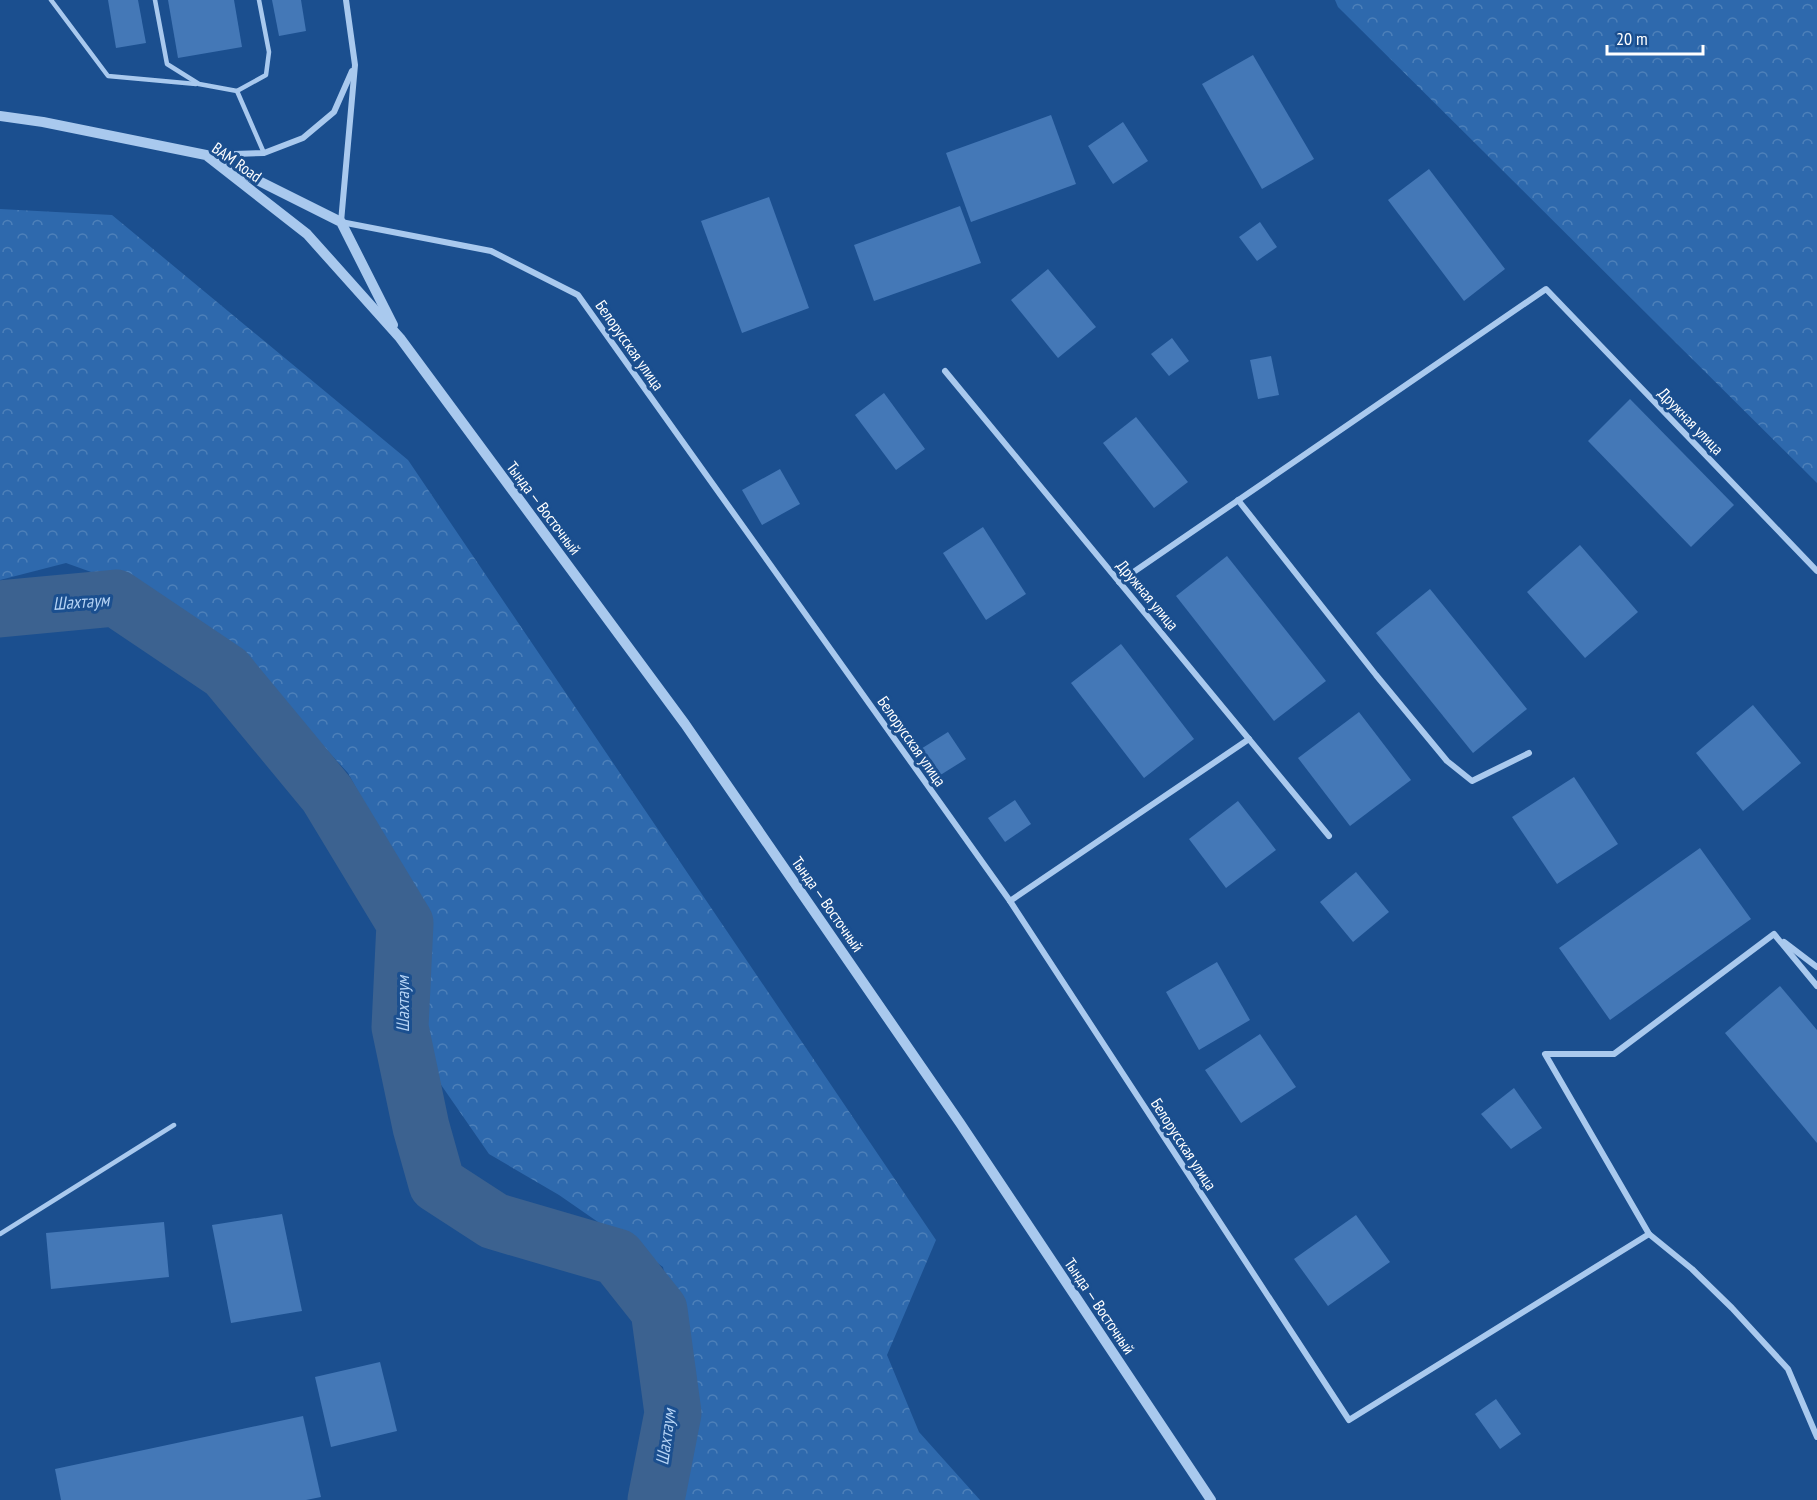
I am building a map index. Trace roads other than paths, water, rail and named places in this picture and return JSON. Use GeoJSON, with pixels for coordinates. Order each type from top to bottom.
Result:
{"type":"FeatureCollection","features":[{"type":"Feature","properties":{"kind":"street"},"geometry":{"type":"LineString","coordinates":[[346,0],[355,65],[341,222],[400,338]]}},
{"type":"Feature","properties":{"kind":"street"},"geometry":{"type":"LineString","coordinates":[[206,155],[264,153],[303,138],[334,112],[355,65]]}},
{"type":"Feature","properties":{"kind":"street","name":"BAM Road"},"geometry":{"type":"LineString","coordinates":[[0,116],[44,122],[206,155],[307,234],[400,338]]}},
{"type":"Feature","properties":{"kind":"street"},"geometry":{"type":"LineString","coordinates":[[206,155],[341,222]]}},
{"type":"Feature","properties":{"kind":"street","name":"Белорусская улица"},"geometry":{"type":"LineString","coordinates":[[341,222],[491,251],[578,295],[1010,901],[1349,1420],[1649,1234]]}},
{"type":"Feature","properties":{"kind":"street","name":"Дружная улица"},"geometry":{"type":"LineString","coordinates":[[1238,500],[1546,289],[1817,571]]}},
{"type":"Feature","properties":{"kind":"street","name":"Тында — Восточный"},"geometry":{"type":"LineString","coordinates":[[400,338],[685,724],[960,1123],[1211,1500]]}},
{"type":"Feature","properties":{"kind":"street","name":"Дружная улица"},"geometry":{"type":"LineString","coordinates":[[945,371],[1329,836]]}},
{"type":"Feature","properties":{"kind":"street"},"geometry":{"type":"LineString","coordinates":[[1119,582],[1238,500],[1447,761],[1472,781],[1529,753]]}},
{"type":"Feature","properties":{"kind":"street"},"geometry":{"type":"LineString","coordinates":[[1010,901],[1249,739]]}},
{"type":"Feature","properties":{"kind":"street"},"geometry":{"type":"LineString","coordinates":[[1774,934],[1817,967]]}},
{"type":"Feature","properties":{"kind":"street"},"geometry":{"type":"LineString","coordinates":[[1774,934],[1817,986]]}},
{"type":"Feature","properties":{"kind":"street"},"geometry":{"type":"LineString","coordinates":[[1774,934],[1614,1054],[1545,1054],[1649,1234],[1692,1269],[1788,1368],[1817,1437]]}},
{"type":"Feature","properties":{"kind":"lane"},"geometry":{"type":"LineString","coordinates":[[51,0],[108,76],[198,84],[237,91],[266,75],[269,52],[259,0]]}},
{"type":"Feature","properties":{"kind":"lane"},"geometry":{"type":"LineString","coordinates":[[155,0],[167,64],[198,84]]}},
{"type":"Feature","properties":{"kind":"lane"},"geometry":{"type":"LineString","coordinates":[[237,91],[264,153]]}},
{"type":"Feature","properties":{"kind":"lane"},"geometry":{"type":"LineString","coordinates":[[0,1234],[174,1125]]}},
{"type":"Feature","properties":{"kind":"waterway","name":"Шахтаум"},"geometry":{"type":"LineString","coordinates":[[0,609],[116,598],[226,672],[327,794],[405,923],[400,1027],[421,1127],[437,1184],[494,1221],[617,1257],[659,1310],[673,1413],[656,1500]]}}]}
